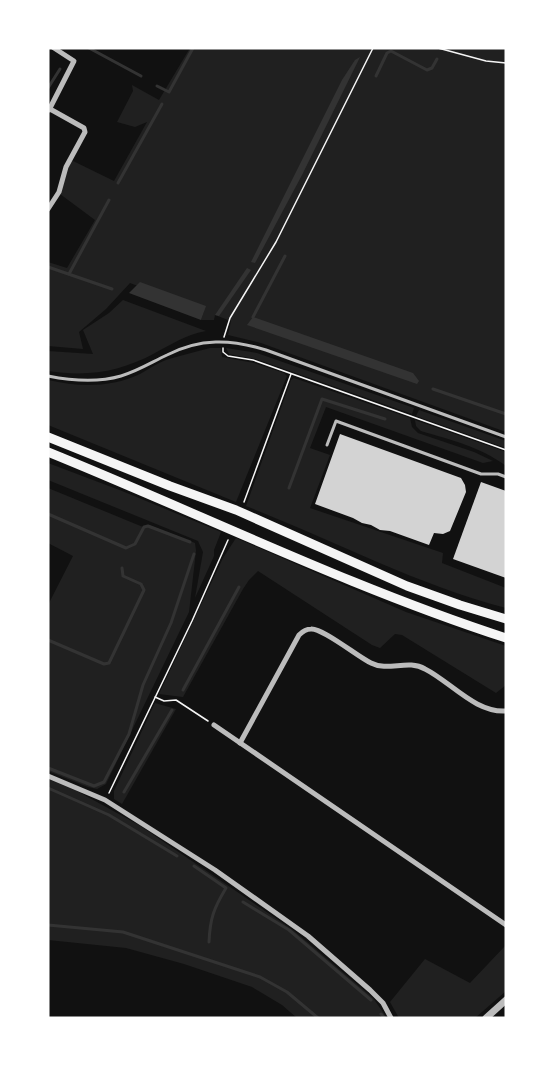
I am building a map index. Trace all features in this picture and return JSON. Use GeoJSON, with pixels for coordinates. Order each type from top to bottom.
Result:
{"type":"FeatureCollection","features":[{"type":"Feature","properties":{"kind":"highway"},"geometry":{"type":"LineString","coordinates":[[48,438],[236,510],[407,586],[506,619]]}},
{"type":"Feature","properties":{"kind":"highway"},"geometry":{"type":"LineString","coordinates":[[48,452],[372,590],[434,615],[506,638]]}},
{"type":"Feature","properties":{"kind":"street"},"geometry":{"type":"LineString","coordinates":[[48,209],[59,192],[66,167],[85,132],[84,128],[49,110],[74,61],[54,48]]}},
{"type":"Feature","properties":{"kind":"street"},"geometry":{"type":"LineString","coordinates":[[240,743],[299,636],[311,628],[321,631],[372,664],[387,667],[409,664],[424,667],[485,709],[506,711]]}},
{"type":"Feature","properties":{"kind":"street"},"geometry":{"type":"LineString","coordinates":[[214,725],[506,925]]}},
{"type":"Feature","properties":{"kind":"street"},"geometry":{"type":"LineString","coordinates":[[48,776],[105,800],[215,870],[308,936],[370,990],[383,1003],[392,1018]]}},
{"type":"Feature","properties":{"kind":"street"},"geometry":{"type":"LineString","coordinates":[[486,1018],[506,1000]]}},
{"type":"Feature","properties":{"kind":"lane"},"geometry":{"type":"LineString","coordinates":[[48,376],[81,381],[114,378],[189,346],[224,341],[266,350],[506,436]]}},
{"type":"Feature","properties":{"kind":"lane"},"geometry":{"type":"LineString","coordinates":[[327,446],[336,421],[481,474],[498,474],[506,477]]}},
{"type":"Feature","properties":{"kind":"path"},"geometry":{"type":"LineString","coordinates":[[373,48],[276,242],[230,318],[223,352],[226,355],[253,360],[291,373],[506,450]]}},
{"type":"Feature","properties":{"kind":"path"},"geometry":{"type":"LineString","coordinates":[[438,48],[486,61],[506,63]]}},
{"type":"Feature","properties":{"kind":"path"},"geometry":{"type":"LineString","coordinates":[[249,492],[291,373]]}},
{"type":"Feature","properties":{"kind":"path"},"geometry":{"type":"LineString","coordinates":[[105,800],[223,552]]}},
{"type":"Feature","properties":{"kind":"path"},"geometry":{"type":"LineString","coordinates":[[155,697],[164,701],[176,700],[214,725]]}},
{"type":"Feature","properties":{"kind":"shaded area"},"geometry":{"type":"Polygon","coordinates":[[[190,48],[506,48],[506,432],[261,343],[228,335],[231,321],[215,315],[214,320],[201,320],[204,311],[130,283],[106,309],[79,332],[83,349],[48,346],[48,262],[67,268],[95,220],[60,194],[71,160],[114,181],[147,122],[135,127],[117,122],[133,91],[132,85],[159,100],[190,48]]]}},
{"type":"Feature","properties":{"kind":"shaded area"},"geometry":{"type":"Polygon","coordinates":[[[360,57],[302,175],[255,263],[251,262],[342,80],[355,60],[360,57]]]}},
{"type":"Feature","properties":{"kind":"shaded area"},"geometry":{"type":"Polygon","coordinates":[[[247,268],[251,270],[219,316],[215,315],[247,268]]]}},
{"type":"Feature","properties":{"kind":"shaded area"},"geometry":{"type":"Polygon","coordinates":[[[140,282],[206,306],[201,320],[129,293],[140,282]]]}},
{"type":"Feature","properties":{"kind":"shaded area"},"geometry":{"type":"Polygon","coordinates":[[[123,300],[206,331],[186,337],[116,369],[90,373],[48,371],[48,351],[93,354],[83,330],[109,313],[123,300]]]}},
{"type":"Feature","properties":{"kind":"shaded area"},"geometry":{"type":"Polygon","coordinates":[[[253,317],[413,373],[419,381],[417,384],[247,325],[253,317]]]}},
{"type":"Feature","properties":{"kind":"shaded area"},"geometry":{"type":"Polygon","coordinates":[[[210,348],[221,348],[222,357],[254,363],[287,376],[236,502],[48,425],[48,380],[83,385],[117,382],[140,374],[165,360],[210,348]]]}},
{"type":"Feature","properties":{"kind":"shaded area"},"geometry":{"type":"Polygon","coordinates":[[[226,348],[257,353],[414,408],[412,414],[256,359],[229,354],[226,348]]]}},
{"type":"Feature","properties":{"kind":"shaded area"},"geometry":{"type":"Polygon","coordinates":[[[294,378],[410,418],[412,427],[418,433],[493,461],[483,463],[326,407],[310,448],[330,455],[310,508],[443,553],[442,563],[506,588],[506,608],[439,587],[246,506],[291,380],[294,378]]]}},
{"type":"Feature","properties":{"kind":"shaded area"},"geometry":{"type":"Polygon","coordinates":[[[419,410],[506,441],[506,448],[416,416],[419,410]]]}},
{"type":"Feature","properties":{"kind":"shaded area"},"geometry":{"type":"Polygon","coordinates":[[[415,420],[506,452],[506,466],[476,449],[421,431],[416,426],[415,420]]]}},
{"type":"Feature","properties":{"kind":"shaded area"},"geometry":{"type":"Polygon","coordinates":[[[48,463],[221,532],[214,556],[195,598],[203,552],[198,541],[48,480],[48,463]]]}},
{"type":"Feature","properties":{"kind":"shaded area"},"geometry":{"type":"Polygon","coordinates":[[[48,488],[143,527],[149,525],[195,543],[189,612],[106,784],[97,789],[48,771],[48,605],[73,556],[48,543],[48,488]]]}},
{"type":"Feature","properties":{"kind":"shaded area"},"geometry":{"type":"Polygon","coordinates":[[[236,538],[406,612],[506,646],[506,685],[496,693],[402,635],[395,634],[380,648],[372,645],[258,571],[243,589],[183,697],[159,694],[223,558],[236,538]]]}},
{"type":"Feature","properties":{"kind":"shaded area"},"geometry":{"type":"Polygon","coordinates":[[[155,703],[176,709],[122,804],[114,799],[114,791],[155,703]]]}},
{"type":"Feature","properties":{"kind":"shaded area"},"geometry":{"type":"Polygon","coordinates":[[[48,779],[75,790],[139,825],[293,930],[373,998],[387,1018],[297,1018],[282,1005],[252,987],[184,964],[126,948],[48,940],[48,779]]]}},
{"type":"Feature","properties":{"kind":"shaded area"},"geometry":{"type":"Polygon","coordinates":[[[506,945],[506,991],[475,1018],[399,1018],[390,1002],[425,959],[470,983],[506,945]]]}},
{"type":"Feature","properties":{"kind":"building"},"geometry":{"type":"Polygon","coordinates":[[[340,434],[461,478],[466,492],[450,531],[443,534],[434,533],[429,545],[390,531],[380,530],[315,504],[340,434]]]}},
{"type":"Feature","properties":{"kind":"building"},"geometry":{"type":"Polygon","coordinates":[[[481,482],[506,491],[506,578],[453,559],[481,482]]]}},
{"type":"Feature","properties":{"kind":"waterway"},"geometry":{"type":"LineString","coordinates":[[89,48],[141,76]]}},
{"type":"Feature","properties":{"kind":"waterway"},"geometry":{"type":"LineString","coordinates":[[157,86],[169,92],[193,48]]}},
{"type":"Feature","properties":{"kind":"waterway"},"geometry":{"type":"LineString","coordinates":[[376,76],[387,53],[391,51],[427,70],[432,68],[437,59]]}},
{"type":"Feature","properties":{"kind":"waterway"},"geometry":{"type":"LineString","coordinates":[[48,88],[60,69]]}},
{"type":"Feature","properties":{"kind":"waterway"},"geometry":{"type":"LineString","coordinates":[[118,183],[162,104]]}},
{"type":"Feature","properties":{"kind":"waterway"},"geometry":{"type":"LineString","coordinates":[[69,274],[109,200]]}},
{"type":"Feature","properties":{"kind":"waterway"},"geometry":{"type":"LineString","coordinates":[[253,317],[285,256]]}},
{"type":"Feature","properties":{"kind":"waterway"},"geometry":{"type":"LineString","coordinates":[[48,267],[112,289]]}},
{"type":"Feature","properties":{"kind":"waterway"},"geometry":{"type":"LineString","coordinates":[[433,389],[506,414]]}},
{"type":"Feature","properties":{"kind":"waterway"},"geometry":{"type":"LineString","coordinates":[[289,488],[322,399],[385,419]]}},
{"type":"Feature","properties":{"kind":"waterway"},"geometry":{"type":"LineString","coordinates":[[48,514],[126,548],[135,544],[144,527],[148,526],[190,542]]}},
{"type":"Feature","properties":{"kind":"waterway"},"geometry":{"type":"LineString","coordinates":[[48,768],[94,786],[104,782],[129,734],[143,685],[171,623],[194,554]]}},
{"type":"Feature","properties":{"kind":"waterway"},"geometry":{"type":"LineString","coordinates":[[48,640],[104,664],[109,663],[144,590],[141,584],[123,576],[122,568]]}},
{"type":"Feature","properties":{"kind":"waterway"},"geometry":{"type":"LineString","coordinates":[[183,690],[239,587]]}},
{"type":"Feature","properties":{"kind":"waterway"},"geometry":{"type":"LineString","coordinates":[[124,792],[172,710]]}},
{"type":"Feature","properties":{"kind":"waterway"},"geometry":{"type":"LineString","coordinates":[[48,788],[109,815],[177,856]]}},
{"type":"Feature","properties":{"kind":"waterway"},"geometry":{"type":"LineString","coordinates":[[194,866],[226,888],[213,914],[209,942]]}},
{"type":"Feature","properties":{"kind":"waterway"},"geometry":{"type":"LineString","coordinates":[[243,902],[289,930],[371,1000]]}},
{"type":"Feature","properties":{"kind":"waterway"},"geometry":{"type":"LineString","coordinates":[[48,925],[123,932],[260,977],[287,992],[318,1018]]}},
{"type":"Feature","properties":{"kind":"waterway"},"geometry":{"type":"LineString","coordinates":[[381,1014],[384,1018]]}}]}
